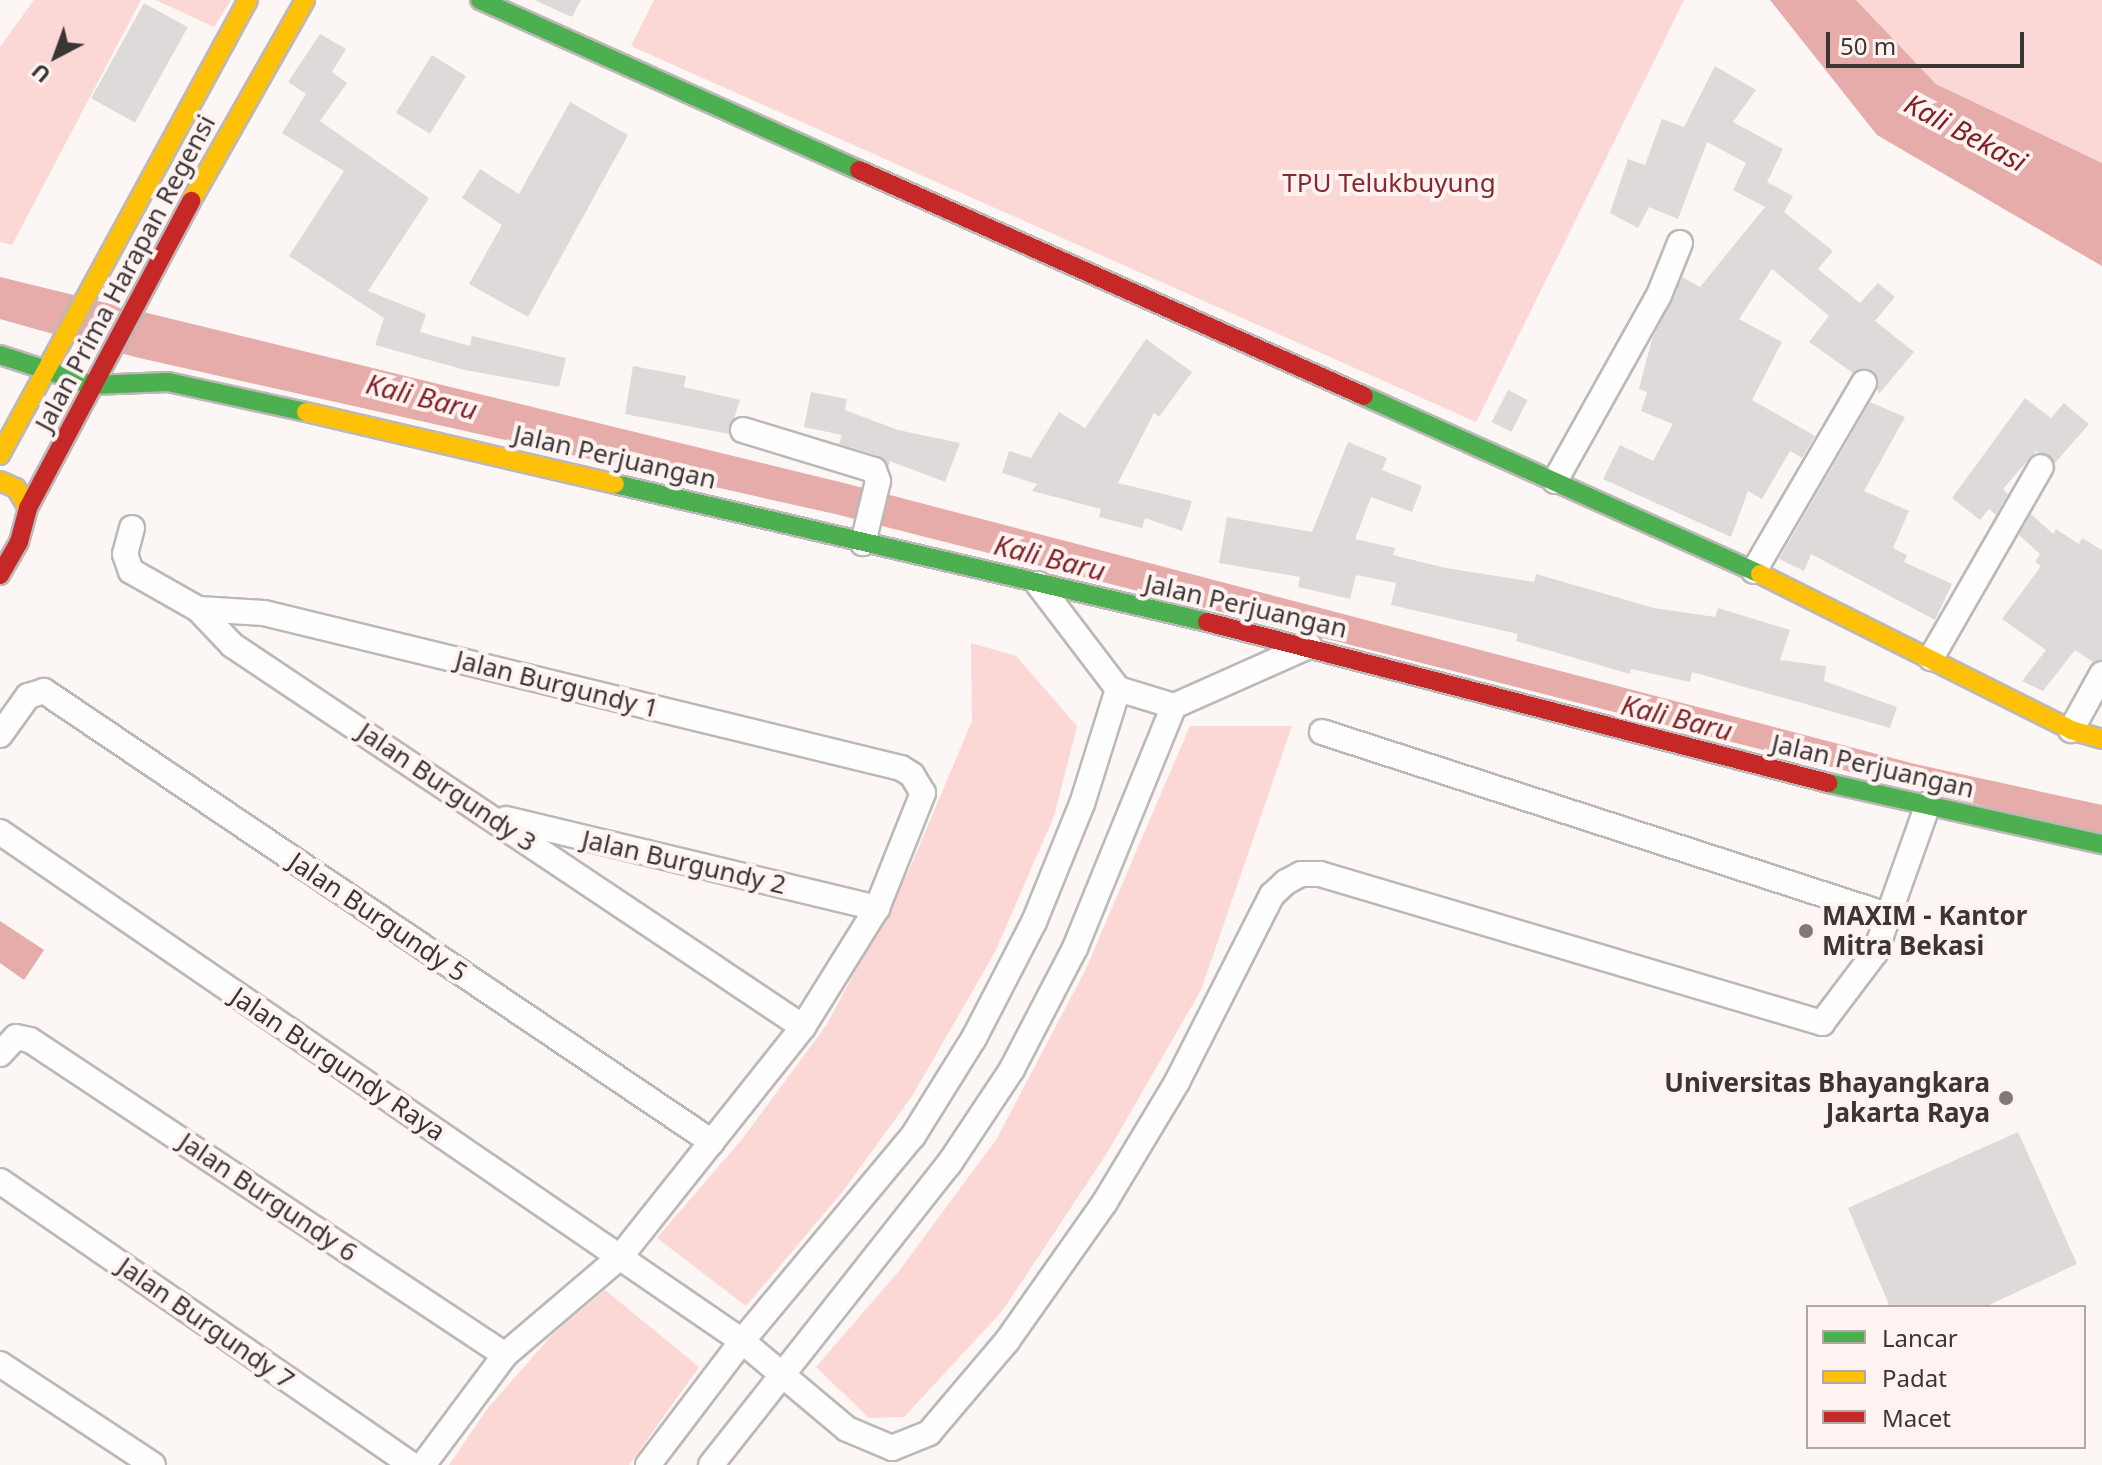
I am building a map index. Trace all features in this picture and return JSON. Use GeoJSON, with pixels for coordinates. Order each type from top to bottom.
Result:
{"type":"FeatureCollection","features":[{"type":"Feature","properties":{"kind":"main road","name":"Jalan Prima Harapan Regensi"},"geometry":{"type":"LineString","coordinates":[[0,455],[248,0]]}},
{"type":"Feature","properties":{"kind":"main road","name":"Jalan Prima Harapan Regensi"},"geometry":{"type":"LineString","coordinates":[[0,575],[19,542],[28,508],[138,294],[305,0]]}},
{"type":"Feature","properties":{"kind":"main road"},"geometry":{"type":"LineString","coordinates":[[480,0],[1754,571],[2071,730],[2102,739]]}},
{"type":"Feature","properties":{"kind":"main road"},"geometry":{"type":"LineString","coordinates":[[0,355],[48,371]]}},
{"type":"Feature","properties":{"kind":"main road","name":"Jalan Perjuangan"},"geometry":{"type":"LineString","coordinates":[[48,371],[92,385],[168,382],[214,390],[864,536],[1038,584],[1309,646],[1786,774],[2102,844]]}},
{"type":"Feature","properties":{"kind":"main road"},"geometry":{"type":"LineString","coordinates":[[0,481],[16,488],[28,508]]}},
{"type":"Feature","properties":{"kind":"main road"},"geometry":{"type":"LineString","coordinates":[[0,549],[19,542]]}},
{"type":"Feature","properties":{"kind":"street"},"geometry":{"type":"LineString","coordinates":[[1555,481],[1659,295],[1680,243]]}},
{"type":"Feature","properties":{"kind":"street"},"geometry":{"type":"LineString","coordinates":[[1754,571],[1864,383]]}},
{"type":"Feature","properties":{"kind":"street"},"geometry":{"type":"LineString","coordinates":[[743,430],[868,466],[878,481],[864,536]]}},
{"type":"Feature","properties":{"kind":"street"},"geometry":{"type":"LineString","coordinates":[[1931,658],[2041,467]]}},
{"type":"Feature","properties":{"kind":"street","name":"Jalan Burgundy 3"},"geometry":{"type":"LineString","coordinates":[[132,528],[126,565],[198,609],[232,645],[803,1027]]}},
{"type":"Feature","properties":{"kind":"street"},"geometry":{"type":"LineString","coordinates":[[1038,584],[1118,689],[1174,706],[1309,646]]}},
{"type":"Feature","properties":{"kind":"street","name":"Jalan Burgundy 1"},"geometry":{"type":"LineString","coordinates":[[198,609],[264,613],[912,775],[923,793],[922,803],[877,908]]}},
{"type":"Feature","properties":{"kind":"street"},"geometry":{"type":"LineString","coordinates":[[2071,730],[2102,674]]}},
{"type":"Feature","properties":{"kind":"street"},"geometry":{"type":"LineString","coordinates":[[648,1465],[742,1341],[913,1136],[974,1038],[1040,909],[1082,804],[1118,689]]}},
{"type":"Feature","properties":{"kind":"street","name":"Jalan Burgundy 5"},"geometry":{"type":"LineString","coordinates":[[0,735],[28,696],[44,691],[712,1142]]}},
{"type":"Feature","properties":{"kind":"street"},"geometry":{"type":"LineString","coordinates":[[711,1465],[949,1164],[1012,1069],[1075,948],[1174,706]]}},
{"type":"Feature","properties":{"kind":"street"},"geometry":{"type":"LineString","coordinates":[[1322,732],[1890,916],[1928,804]]}},
{"type":"Feature","properties":{"kind":"street","name":"Jalan Burgundy 2"},"geometry":{"type":"LineString","coordinates":[[490,815],[877,908]]}},
{"type":"Feature","properties":{"kind":"street","name":"Jalan Burgundy Raya"},"geometry":{"type":"LineString","coordinates":[[0,832],[742,1341],[784,1371],[847,1429],[892,1448],[929,1433],[1007,1341],[1105,1202],[1177,1082],[1272,895],[1301,874],[1344,880],[1822,1023],[1863,973],[1890,916]]}},
{"type":"Feature","properties":{"kind":"street"},"geometry":{"type":"LineString","coordinates":[[423,1465],[505,1355],[620,1257],[803,1027],[877,908]]}},
{"type":"Feature","properties":{"kind":"street","name":"Jalan Burgundy 6"},"geometry":{"type":"LineString","coordinates":[[0,1054],[16,1037],[30,1040],[505,1355]]}},
{"type":"Feature","properties":{"kind":"street","name":"Jalan Burgundy 7"},"geometry":{"type":"LineString","coordinates":[[0,1181],[412,1465]]}},
{"type":"Feature","properties":{"kind":"street"},"geometry":{"type":"LineString","coordinates":[[0,1364],[153,1465]]}},
{"type":"Feature","properties":{"kind":"green space"},"geometry":{"type":"Polygon","coordinates":[[[34,0],[141,0],[12,245],[0,242],[0,47],[34,0]]]}},
{"type":"Feature","properties":{"kind":"green space"},"geometry":{"type":"Polygon","coordinates":[[[156,0],[231,0],[214,27],[156,0]]]}},
{"type":"Feature","properties":{"kind":"green space","name":"TPU Telukbuyung"},"geometry":{"type":"Polygon","coordinates":[[[654,0],[1684,0],[1476,422],[631,46],[654,0]]]}},
{"type":"Feature","properties":{"kind":"green space"},"geometry":{"type":"Polygon","coordinates":[[[1856,0],[2102,0],[2102,163],[1936,84],[1856,0]]]}},
{"type":"Feature","properties":{"kind":"green space"},"geometry":{"type":"Polygon","coordinates":[[[971,643],[1016,656],[1077,726],[1054,816],[995,952],[912,1096],[843,1191],[746,1306],[657,1238],[743,1138],[826,1026],[910,868],[972,721],[971,643]]]}},
{"type":"Feature","properties":{"kind":"green space"},"geometry":{"type":"Polygon","coordinates":[[[1190,726],[1292,726],[1201,990],[1107,1153],[1003,1310],[904,1417],[869,1418],[816,1367],[899,1271],[996,1140],[1085,971],[1190,726]]]}},
{"type":"Feature","properties":{"kind":"green space"},"geometry":{"type":"Polygon","coordinates":[[[605,1290],[699,1367],[629,1465],[449,1465],[488,1408],[553,1334],[605,1290]]]}},
{"type":"Feature","properties":{"kind":"water","name":"Kali Bekasi"},"geometry":{"type":"Polygon","coordinates":[[[1770,0],[1856,0],[1936,84],[2102,163],[2102,266],[1877,135],[1770,0]]]}},
{"type":"Feature","properties":{"kind":"water","name":"Kali Baru"},"geometry":{"type":"Polygon","coordinates":[[[0,277],[848,484],[1915,764],[2102,805],[2102,836],[835,514],[135,357],[0,319],[0,277]]]}},
{"type":"Feature","properties":{"kind":"water"},"geometry":{"type":"Polygon","coordinates":[[[0,921],[44,950],[24,980],[0,963],[0,921]]]}},
{"type":"Feature","properties":{"kind":"building"},"geometry":{"type":"Polygon","coordinates":[[[534,0],[581,0],[572,17],[534,0]]]}},
{"type":"Feature","properties":{"kind":"building"},"geometry":{"type":"Polygon","coordinates":[[[144,3],[188,27],[135,123],[91,98],[144,3]]]}},
{"type":"Feature","properties":{"kind":"building"},"geometry":{"type":"Polygon","coordinates":[[[320,34],[346,49],[332,72],[347,83],[320,121],[429,198],[368,291],[426,314],[420,332],[470,346],[472,336],[566,358],[559,387],[465,370],[375,345],[384,318],[289,256],[344,171],[282,133],[306,94],[288,82],[320,34]]]}},
{"type":"Feature","properties":{"kind":"building"},"geometry":{"type":"Polygon","coordinates":[[[432,55],[466,76],[430,134],[396,113],[432,55]]]}},
{"type":"Feature","properties":{"kind":"building"},"geometry":{"type":"Polygon","coordinates":[[[1715,66],[1756,90],[1733,122],[1783,149],[1767,182],[1793,196],[1784,212],[1833,251],[1818,269],[1860,303],[1878,283],[1895,297],[1875,321],[1914,352],[1879,394],[1872,371],[1853,373],[1809,342],[1829,316],[1772,269],[1739,319],[1782,342],[1752,400],[1815,436],[1802,458],[1790,451],[1762,499],[1748,491],[1731,537],[1603,479],[1620,445],[1653,461],[1673,424],[1641,411],[1647,392],[1639,389],[1652,339],[1682,277],[1700,287],[1765,207],[1733,190],[1746,163],[1707,142],[1678,219],[1649,207],[1638,228],[1610,213],[1628,159],[1645,165],[1662,119],[1684,127],[1715,66]]]}},
{"type":"Feature","properties":{"kind":"building"},"geometry":{"type":"Polygon","coordinates":[[[570,102],[628,135],[528,317],[469,284],[502,225],[462,198],[480,169],[519,194],[570,102]]]}},
{"type":"Feature","properties":{"kind":"building"},"geometry":{"type":"Polygon","coordinates":[[[1146,339],[1192,372],[1159,417],[1154,413],[1118,483],[1192,501],[1182,531],[1145,518],[1142,528],[1099,517],[1101,509],[1032,491],[1037,484],[1002,473],[1009,451],[1031,458],[1059,412],[1085,428],[1146,339]]]}},
{"type":"Feature","properties":{"kind":"building"},"geometry":{"type":"Polygon","coordinates":[[[633,366],[686,376],[684,387],[740,400],[729,434],[625,414],[633,366]]]}},
{"type":"Feature","properties":{"kind":"building"},"geometry":{"type":"Polygon","coordinates":[[[1508,390],[1528,400],[1511,432],[1492,422],[1508,390]]]}},
{"type":"Feature","properties":{"kind":"building"},"geometry":{"type":"Polygon","coordinates":[[[811,392],[847,399],[845,410],[898,430],[960,443],[945,482],[890,461],[889,466],[879,456],[839,444],[842,435],[804,427],[811,392]]]}},
{"type":"Feature","properties":{"kind":"building"},"geometry":{"type":"Polygon","coordinates":[[[2025,398],[2051,418],[2064,403],[2089,424],[2055,463],[2036,451],[2003,489],[2008,494],[1996,515],[1989,509],[1980,520],[1952,498],[2025,398]]]}},
{"type":"Feature","properties":{"kind":"building"},"geometry":{"type":"Polygon","coordinates":[[[1870,402],[1905,417],[1864,491],[1909,511],[1893,548],[1907,555],[1904,562],[1952,584],[1935,620],[1811,554],[1804,571],[1779,559],[1870,402]]]}},
{"type":"Feature","properties":{"kind":"building"},"geometry":{"type":"Polygon","coordinates":[[[1348,442],[1387,458],[1382,470],[1422,486],[1412,512],[1371,497],[1355,539],[1395,548],[1393,555],[1446,568],[1534,582],[1536,574],[1654,608],[1715,617],[1718,608],[1790,630],[1780,660],[1826,666],[1824,681],[1897,707],[1890,728],[1692,672],[1690,682],[1631,669],[1630,674],[1516,641],[1518,634],[1391,605],[1396,583],[1356,575],[1350,599],[1298,587],[1300,577],[1219,563],[1227,517],[1312,532],[1348,442]]]}},
{"type":"Feature","properties":{"kind":"building"},"geometry":{"type":"Polygon","coordinates":[[[2031,514],[2053,534],[2056,529],[2079,544],[2082,538],[2102,550],[2102,659],[2093,662],[2075,650],[2043,691],[2022,681],[2046,650],[2002,619],[2041,566],[2035,562],[2040,554],[2019,535],[2031,514]]]}},
{"type":"Feature","properties":{"kind":"building"},"geometry":{"type":"Polygon","coordinates":[[[2018,1132],[2077,1264],[1989,1305],[1889,1305],[1848,1208],[2018,1132]]]}},
{"type":"Feature","properties":{"kind":"traffic: fast"},"geometry":{"type":"LineString","coordinates":[[480,0],[859,170]]}},
{"type":"Feature","properties":{"kind":"traffic: fast"},"geometry":{"type":"LineString","coordinates":[[0,355],[92,385],[168,382],[306,412]]}},
{"type":"Feature","properties":{"kind":"traffic: fast"},"geometry":{"type":"LineString","coordinates":[[1364,396],[1760,574]]}},
{"type":"Feature","properties":{"kind":"traffic: fast"},"geometry":{"type":"LineString","coordinates":[[615,484],[1207,622]]}},
{"type":"Feature","properties":{"kind":"traffic: fast"},"geometry":{"type":"LineString","coordinates":[[1828,783],[2102,844]]}},
{"type":"Feature","properties":{"kind":"traffic: slow"},"geometry":{"type":"LineString","coordinates":[[0,455],[248,0]]}},
{"type":"Feature","properties":{"kind":"traffic: slow"},"geometry":{"type":"LineString","coordinates":[[191,201],[305,0]]}},
{"type":"Feature","properties":{"kind":"traffic: slow"},"geometry":{"type":"LineString","coordinates":[[306,412],[615,484]]}},
{"type":"Feature","properties":{"kind":"traffic: slow"},"geometry":{"type":"LineString","coordinates":[[0,481],[16,488],[28,508]]}},
{"type":"Feature","properties":{"kind":"traffic: slow"},"geometry":{"type":"LineString","coordinates":[[1760,574],[2071,730],[2102,739]]}},
{"type":"Feature","properties":{"kind":"traffic: jam"},"geometry":{"type":"LineString","coordinates":[[859,170],[1364,396]]}},
{"type":"Feature","properties":{"kind":"traffic: jam"},"geometry":{"type":"LineString","coordinates":[[0,575],[19,542],[28,508],[191,201]]}},
{"type":"Feature","properties":{"kind":"traffic: jam"},"geometry":{"type":"LineString","coordinates":[[1207,622],[1828,783]]}},
{"type":"Feature","properties":{"kind":"place","name":"MAXIM - Kantor Mitra Bekasi"},"geometry":{"type":"Point","coordinates":[1806,931]}},
{"type":"Feature","properties":{"kind":"place","name":"Universitas Bhayangkara Jakarta Raya"},"geometry":{"type":"Point","coordinates":[2006,1098]}}]}
